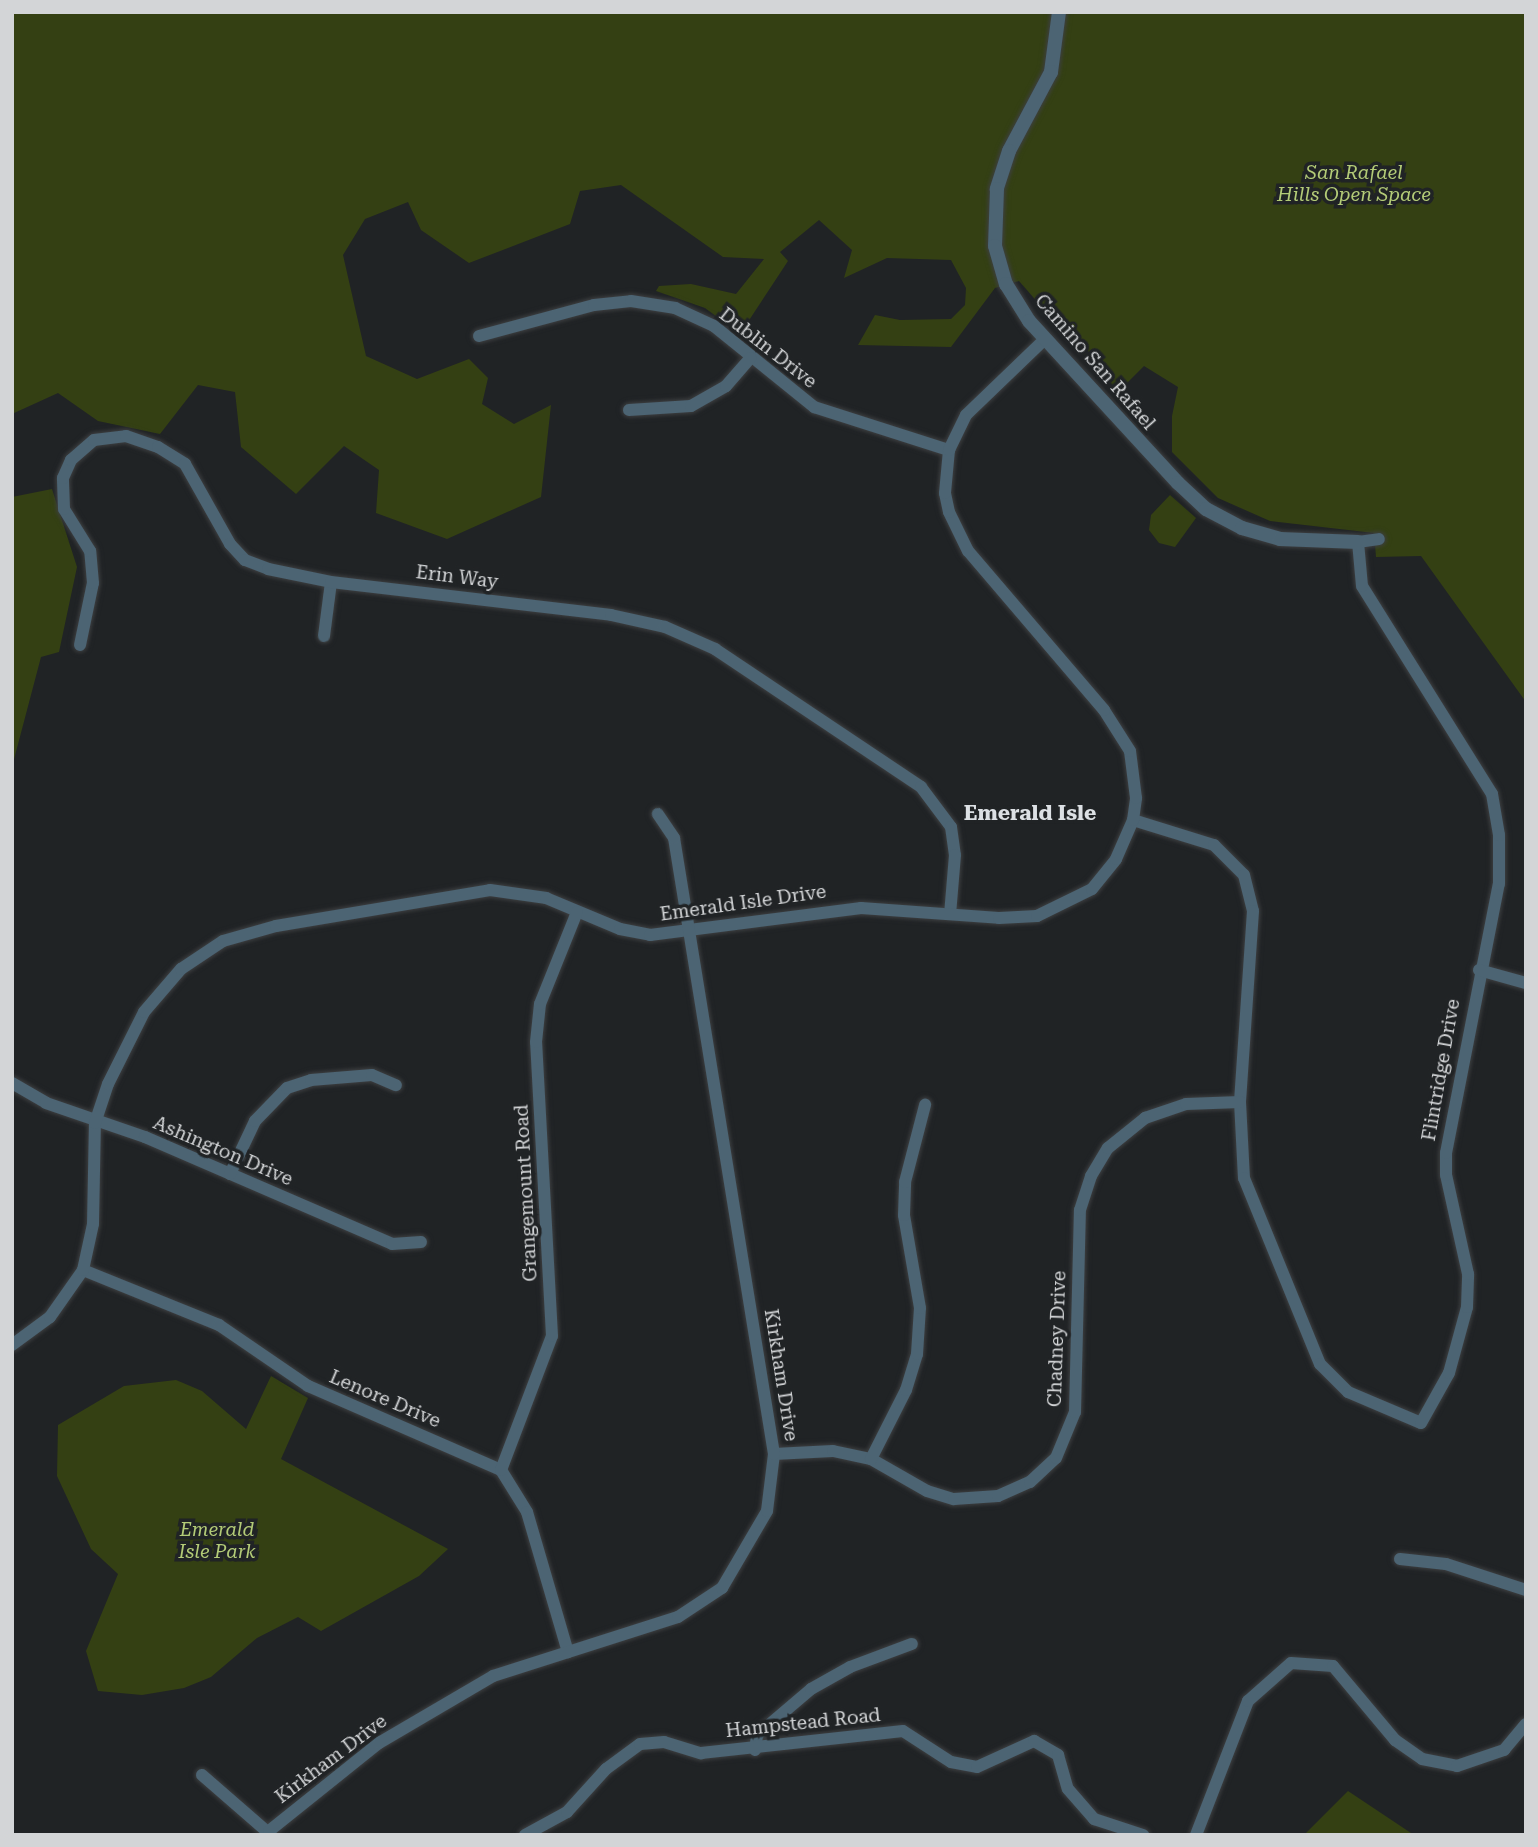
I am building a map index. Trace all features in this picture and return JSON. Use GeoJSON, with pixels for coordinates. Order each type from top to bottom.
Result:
{"type":"FeatureCollection","features":[{"type":"Feature","properties":{"kind":"street","name":"Camino San Rafael"},"geometry":{"type":"LineString","coordinates":[[1059,12],[1051,72],[1002,169],[993,212],[995,246],[1006,284],[1045,339],[1206,509],[1242,528],[1280,539],[1359,542],[1379,539]]}},
{"type":"Feature","properties":{"kind":"street","name":"Dublin Drive"},"geometry":{"type":"LineString","coordinates":[[479,336],[594,305],[631,301],[676,309],[714,326],[750,358],[825,413],[949,450]]}},
{"type":"Feature","properties":{"kind":"street","name":"Emerald Isle Drive"},"geometry":{"type":"LineString","coordinates":[[12,1345],[50,1317],[83,1270],[93,1224],[95,1123],[108,1084],[144,1012],[181,969],[223,942],[276,926],[489,890],[525,892],[633,933],[690,933],[861,908],[1037,916],[1075,901],[1104,876],[1133,820],[1134,774],[1118,731],[956,532],[946,493],[949,450],[958,426],[978,399],[1045,339]]}},
{"type":"Feature","properties":{"kind":"street"},"geometry":{"type":"LineString","coordinates":[[629,410],[691,406],[726,386],[750,358]]}},
{"type":"Feature","properties":{"kind":"street","name":"Erin Way"},"geometry":{"type":"LineString","coordinates":[[80,646],[93,583],[90,551],[64,509],[63,478],[71,460],[94,440],[126,436],[158,447],[185,464],[230,544],[245,560],[331,582],[611,615],[665,627],[715,649],[921,787],[951,827],[955,855],[950,914]]}},
{"type":"Feature","properties":{"kind":"street","name":"Flintridge Drive"},"geometry":{"type":"LineString","coordinates":[[1133,820],[1214,845],[1238,866],[1248,884],[1253,911],[1240,1102],[1244,1178],[1320,1364],[1348,1392],[1415,1424],[1426,1420],[1449,1373],[1467,1307],[1468,1274],[1446,1175],[1446,1153],[1479,970],[1499,884],[1492,794],[1373,610],[1362,586],[1359,542]]}},
{"type":"Feature","properties":{"kind":"street"},"geometry":{"type":"LineString","coordinates":[[324,636],[331,582]]}},
{"type":"Feature","properties":{"kind":"street","name":"Kirkham Drive"},"geometry":{"type":"LineString","coordinates":[[270,1833],[379,1743],[493,1676],[678,1617],[722,1588],[767,1511],[774,1454],[674,838],[659,814]]}},
{"type":"Feature","properties":{"kind":"street","name":"Grangemount Road"},"geometry":{"type":"LineString","coordinates":[[501,1470],[552,1336],[536,1042],[540,1004],[577,912]]}},
{"type":"Feature","properties":{"kind":"street"},"geometry":{"type":"LineString","coordinates":[[1479,970],[1526,984]]}},
{"type":"Feature","properties":{"kind":"street"},"geometry":{"type":"LineString","coordinates":[[230,1174],[255,1121],[287,1088],[310,1080],[372,1075],[396,1085]]}},
{"type":"Feature","properties":{"kind":"street","name":"Ashington Drive"},"geometry":{"type":"LineString","coordinates":[[12,1083],[95,1123],[145,1137],[392,1244],[421,1242]]}},
{"type":"Feature","properties":{"kind":"street","name":"Chadney Drive"},"geometry":{"type":"LineString","coordinates":[[774,1454],[833,1451],[871,1459],[927,1491],[974,1500],[998,1496],[1030,1482],[1056,1458],[1075,1412],[1080,1210],[1091,1176],[1108,1148],[1145,1118],[1186,1104],[1240,1102]]}},
{"type":"Feature","properties":{"kind":"street"},"geometry":{"type":"LineString","coordinates":[[871,1459],[906,1390],[917,1354],[920,1308],[904,1215],[905,1182],[925,1105]]}},
{"type":"Feature","properties":{"kind":"street","name":"Lenore Drive"},"geometry":{"type":"LineString","coordinates":[[83,1270],[219,1325],[308,1386],[501,1470]]}},
{"type":"Feature","properties":{"kind":"street"},"geometry":{"type":"LineString","coordinates":[[501,1470],[527,1512],[568,1652]]}},
{"type":"Feature","properties":{"kind":"street"},"geometry":{"type":"LineString","coordinates":[[1400,1559],[1446,1564],[1526,1590]]}},
{"type":"Feature","properties":{"kind":"street"},"geometry":{"type":"LineString","coordinates":[[755,1750],[757,1735],[811,1689],[850,1667],[912,1644]]}},
{"type":"Feature","properties":{"kind":"street"},"geometry":{"type":"LineString","coordinates":[[1196,1835],[1248,1701],[1291,1663],[1333,1666],[1395,1740],[1422,1759],[1457,1766],[1504,1750],[1526,1724]]}},
{"type":"Feature","properties":{"kind":"street","name":"Hampstead Road"},"geometry":{"type":"LineString","coordinates":[[525,1835],[568,1812],[606,1769],[640,1744],[664,1742],[701,1753],[755,1750],[903,1731],[951,1762],[977,1767],[1034,1741],[1058,1755],[1068,1790],[1094,1819],[1143,1835]]}},
{"type":"Feature","properties":{"kind":"street"},"geometry":{"type":"LineString","coordinates":[[202,1775],[270,1833]]}},
{"type":"Feature","properties":{"kind":"green space","name":"San Rafael Hills Open Space"},"geometry":{"type":"Polygon","coordinates":[[[12,12],[1526,12],[1526,702],[1421,556],[1376,557],[1374,533],[1270,521],[1218,498],[1172,452],[1172,416],[1178,387],[1144,366],[1117,393],[1019,281],[995,288],[951,347],[858,345],[875,315],[900,320],[951,319],[965,305],[966,288],[951,260],[887,258],[844,278],[852,250],[819,220],[780,252],[788,261],[740,334],[705,308],[656,291],[659,286],[691,284],[736,294],[764,259],[723,257],[621,185],[580,191],[570,224],[469,263],[421,230],[408,202],[365,219],[343,255],[366,356],[417,379],[469,359],[488,378],[482,404],[514,424],[551,405],[541,497],[447,539],[376,513],[379,470],[344,446],[296,494],[241,447],[235,392],[198,385],[160,434],[98,421],[58,393],[12,414],[12,12]]]}},
{"type":"Feature","properties":{"kind":"green space"},"geometry":{"type":"Polygon","coordinates":[[[52,489],[77,567],[59,652],[41,657],[12,767],[12,497],[52,489]]]}},
{"type":"Feature","properties":{"kind":"green space"},"geometry":{"type":"Polygon","coordinates":[[[1170,495],[1196,518],[1175,547],[1159,543],[1149,530],[1151,515],[1170,495]]]}},
{"type":"Feature","properties":{"kind":"green space","name":"Emerald Isle Park"},"geometry":{"type":"Polygon","coordinates":[[[271,1376],[308,1398],[281,1459],[448,1549],[419,1576],[321,1631],[298,1617],[257,1638],[211,1677],[184,1688],[142,1695],[98,1691],[86,1651],[118,1574],[91,1549],[57,1476],[58,1425],[124,1386],[176,1380],[202,1391],[246,1429],[271,1376]]]}},
{"type":"Feature","properties":{"kind":"green space"},"geometry":{"type":"Polygon","coordinates":[[[1348,1791],[1414,1835],[1304,1835],[1348,1791]]]}},
{"type":"Feature","properties":{"kind":"district","name":"Emerald Isle"},"geometry":{"type":"Point","coordinates":[1030,813]}}]}
